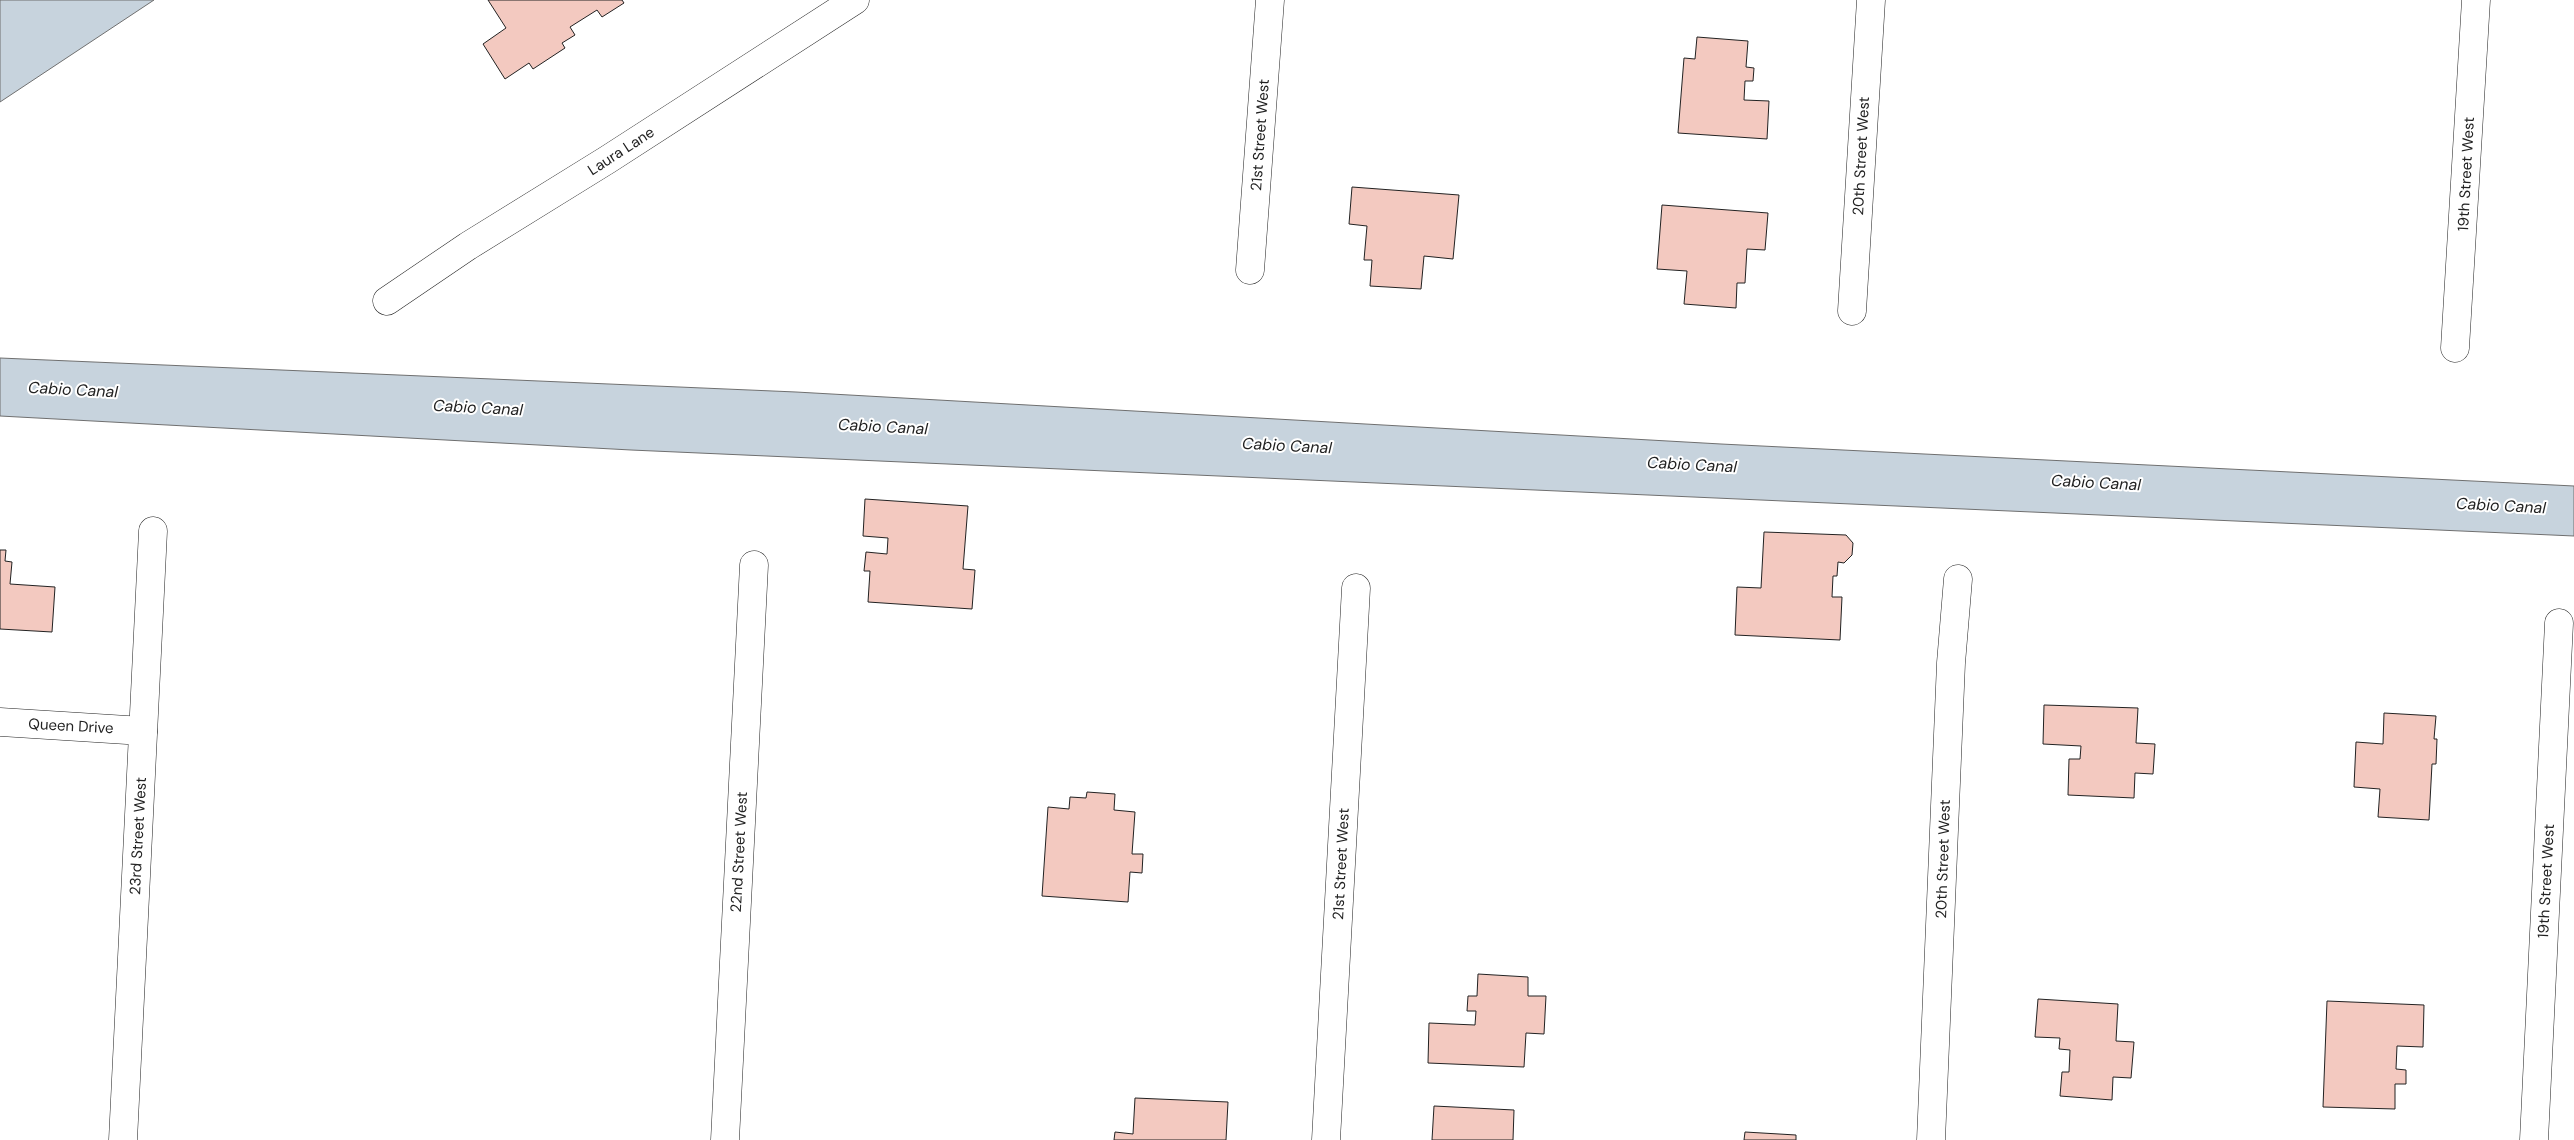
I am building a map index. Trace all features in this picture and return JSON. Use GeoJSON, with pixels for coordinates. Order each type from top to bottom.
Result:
{"type":"FeatureCollection","features":[{"type":"Feature","properties":{"kind":"street","name":"Laura Lane"},"geometry":{"type":"LineString","coordinates":[[387,301],[468,246],[607,160],[855,0]]}},
{"type":"Feature","properties":{"kind":"street","name":"21st Street West"},"geometry":{"type":"LineString","coordinates":[[1250,270],[1270,0]]}},
{"type":"Feature","properties":{"kind":"street","name":"20th Street West"},"geometry":{"type":"LineString","coordinates":[[1852,312],[1871,0]]}},
{"type":"Feature","properties":{"kind":"street","name":"19th Street West"},"geometry":{"type":"LineString","coordinates":[[2455,348],[2476,0]]}},
{"type":"Feature","properties":{"kind":"street","name":"23rd Street West"},"geometry":{"type":"LineString","coordinates":[[123,1140],[153,531]]}},
{"type":"Feature","properties":{"kind":"street","name":"22nd Street West"},"geometry":{"type":"LineString","coordinates":[[725,1140],[754,565]]}},
{"type":"Feature","properties":{"kind":"street","name":"20th Street West"},"geometry":{"type":"LineString","coordinates":[[1931,1140],[1951,663],[1958,579]]}},
{"type":"Feature","properties":{"kind":"street","name":"21st Street West"},"geometry":{"type":"LineString","coordinates":[[1326,1140],[1356,588]]}},
{"type":"Feature","properties":{"kind":"street","name":"19th Street West"},"geometry":{"type":"LineString","coordinates":[[2534,1140],[2559,622]]}},
{"type":"Feature","properties":{"kind":"street","name":"Queen Drive"},"geometry":{"type":"LineString","coordinates":[[0,722],[143,731]]}},
{"type":"Feature","properties":{"kind":"water"},"geometry":{"type":"Polygon","coordinates":[[[0,0],[154,0],[0,102],[0,0]]]}},
{"type":"Feature","properties":{"kind":"water","name":"Cabio Canal"},"geometry":{"type":"Polygon","coordinates":[[[0,358],[796,392],[1721,444],[2574,486],[2574,536],[631,450],[0,416],[0,358]]]}},
{"type":"Feature","properties":{"kind":"building"},"geometry":{"type":"Polygon","coordinates":[[[488,0],[622,0],[624,3],[602,17],[597,10],[570,27],[575,35],[562,43],[565,48],[533,69],[529,63],[505,79],[483,44],[506,28],[488,0]]]}},
{"type":"Feature","properties":{"kind":"building"},"geometry":{"type":"Polygon","coordinates":[[[1697,37],[1748,41],[1746,67],[1754,68],[1753,81],[1745,81],[1744,100],[1769,101],[1767,139],[1678,133],[1684,58],[1695,59],[1697,37]]]}},
{"type":"Feature","properties":{"kind":"building"},"geometry":{"type":"Polygon","coordinates":[[[1352,187],[1459,195],[1453,259],[1424,256],[1421,289],[1370,286],[1372,260],[1364,260],[1367,226],[1349,224],[1352,187]]]}},
{"type":"Feature","properties":{"kind":"building"},"geometry":{"type":"Polygon","coordinates":[[[1662,205],[1768,213],[1765,250],[1747,249],[1745,283],[1737,283],[1736,308],[1684,304],[1687,271],[1657,269],[1662,205]]]}},
{"type":"Feature","properties":{"kind":"building"},"geometry":{"type":"Polygon","coordinates":[[[865,499],[968,506],[963,569],[975,570],[972,609],[868,602],[870,571],[864,571],[866,552],[887,554],[888,538],[863,536],[865,499]]]}},
{"type":"Feature","properties":{"kind":"building"},"geometry":{"type":"Polygon","coordinates":[[[1764,532],[1846,535],[1853,543],[1852,555],[1844,563],[1838,562],[1837,576],[1833,576],[1832,597],[1842,597],[1840,640],[1735,635],[1737,587],[1761,588],[1764,532]]]}},
{"type":"Feature","properties":{"kind":"building"},"geometry":{"type":"Polygon","coordinates":[[[0,550],[6,550],[5,561],[12,562],[10,584],[55,587],[52,632],[0,629],[0,550]]]}},
{"type":"Feature","properties":{"kind":"building"},"geometry":{"type":"Polygon","coordinates":[[[2044,705],[2138,708],[2136,743],[2155,744],[2153,774],[2135,773],[2134,798],[2068,795],[2069,759],[2080,759],[2081,746],[2043,744],[2044,705]]]}},
{"type":"Feature","properties":{"kind":"building"},"geometry":{"type":"Polygon","coordinates":[[[2384,713],[2436,716],[2434,739],[2437,739],[2436,764],[2432,764],[2429,820],[2378,817],[2380,789],[2354,787],[2356,742],[2383,744],[2384,713]]]}},
{"type":"Feature","properties":{"kind":"building"},"geometry":{"type":"Polygon","coordinates":[[[1087,792],[1115,794],[1114,810],[1135,812],[1132,854],[1143,854],[1142,873],[1130,872],[1128,902],[1042,896],[1048,807],[1069,809],[1070,797],[1086,798],[1087,792]]]}},
{"type":"Feature","properties":{"kind":"building"},"geometry":{"type":"Polygon","coordinates":[[[1478,974],[1528,977],[1528,996],[1546,996],[1544,1034],[1526,1033],[1524,1067],[1428,1063],[1429,1023],[1475,1025],[1476,1011],[1467,1011],[1468,996],[1477,996],[1478,974]]]}},
{"type":"Feature","properties":{"kind":"building"},"geometry":{"type":"Polygon","coordinates":[[[2038,999],[2118,1004],[2116,1041],[2134,1042],[2131,1078],[2113,1077],[2112,1100],[2060,1096],[2062,1072],[2069,1072],[2070,1050],[2059,1049],[2060,1038],[2035,1037],[2038,999]]]}},
{"type":"Feature","properties":{"kind":"building"},"geometry":{"type":"Polygon","coordinates":[[[2327,1001],[2424,1005],[2423,1047],[2397,1046],[2396,1069],[2406,1070],[2406,1084],[2395,1084],[2395,1109],[2323,1107],[2327,1001]]]}},
{"type":"Feature","properties":{"kind":"building"},"geometry":{"type":"Polygon","coordinates":[[[1135,1098],[1228,1102],[1226,1140],[1114,1140],[1115,1132],[1133,1134],[1135,1098]]]}},
{"type":"Feature","properties":{"kind":"building"},"geometry":{"type":"Polygon","coordinates":[[[1434,1106],[1514,1110],[1513,1140],[1432,1140],[1434,1106]]]}},
{"type":"Feature","properties":{"kind":"building"},"geometry":{"type":"Polygon","coordinates":[[[1745,1132],[1796,1135],[1796,1140],[1744,1140],[1745,1132]]]}}]}
